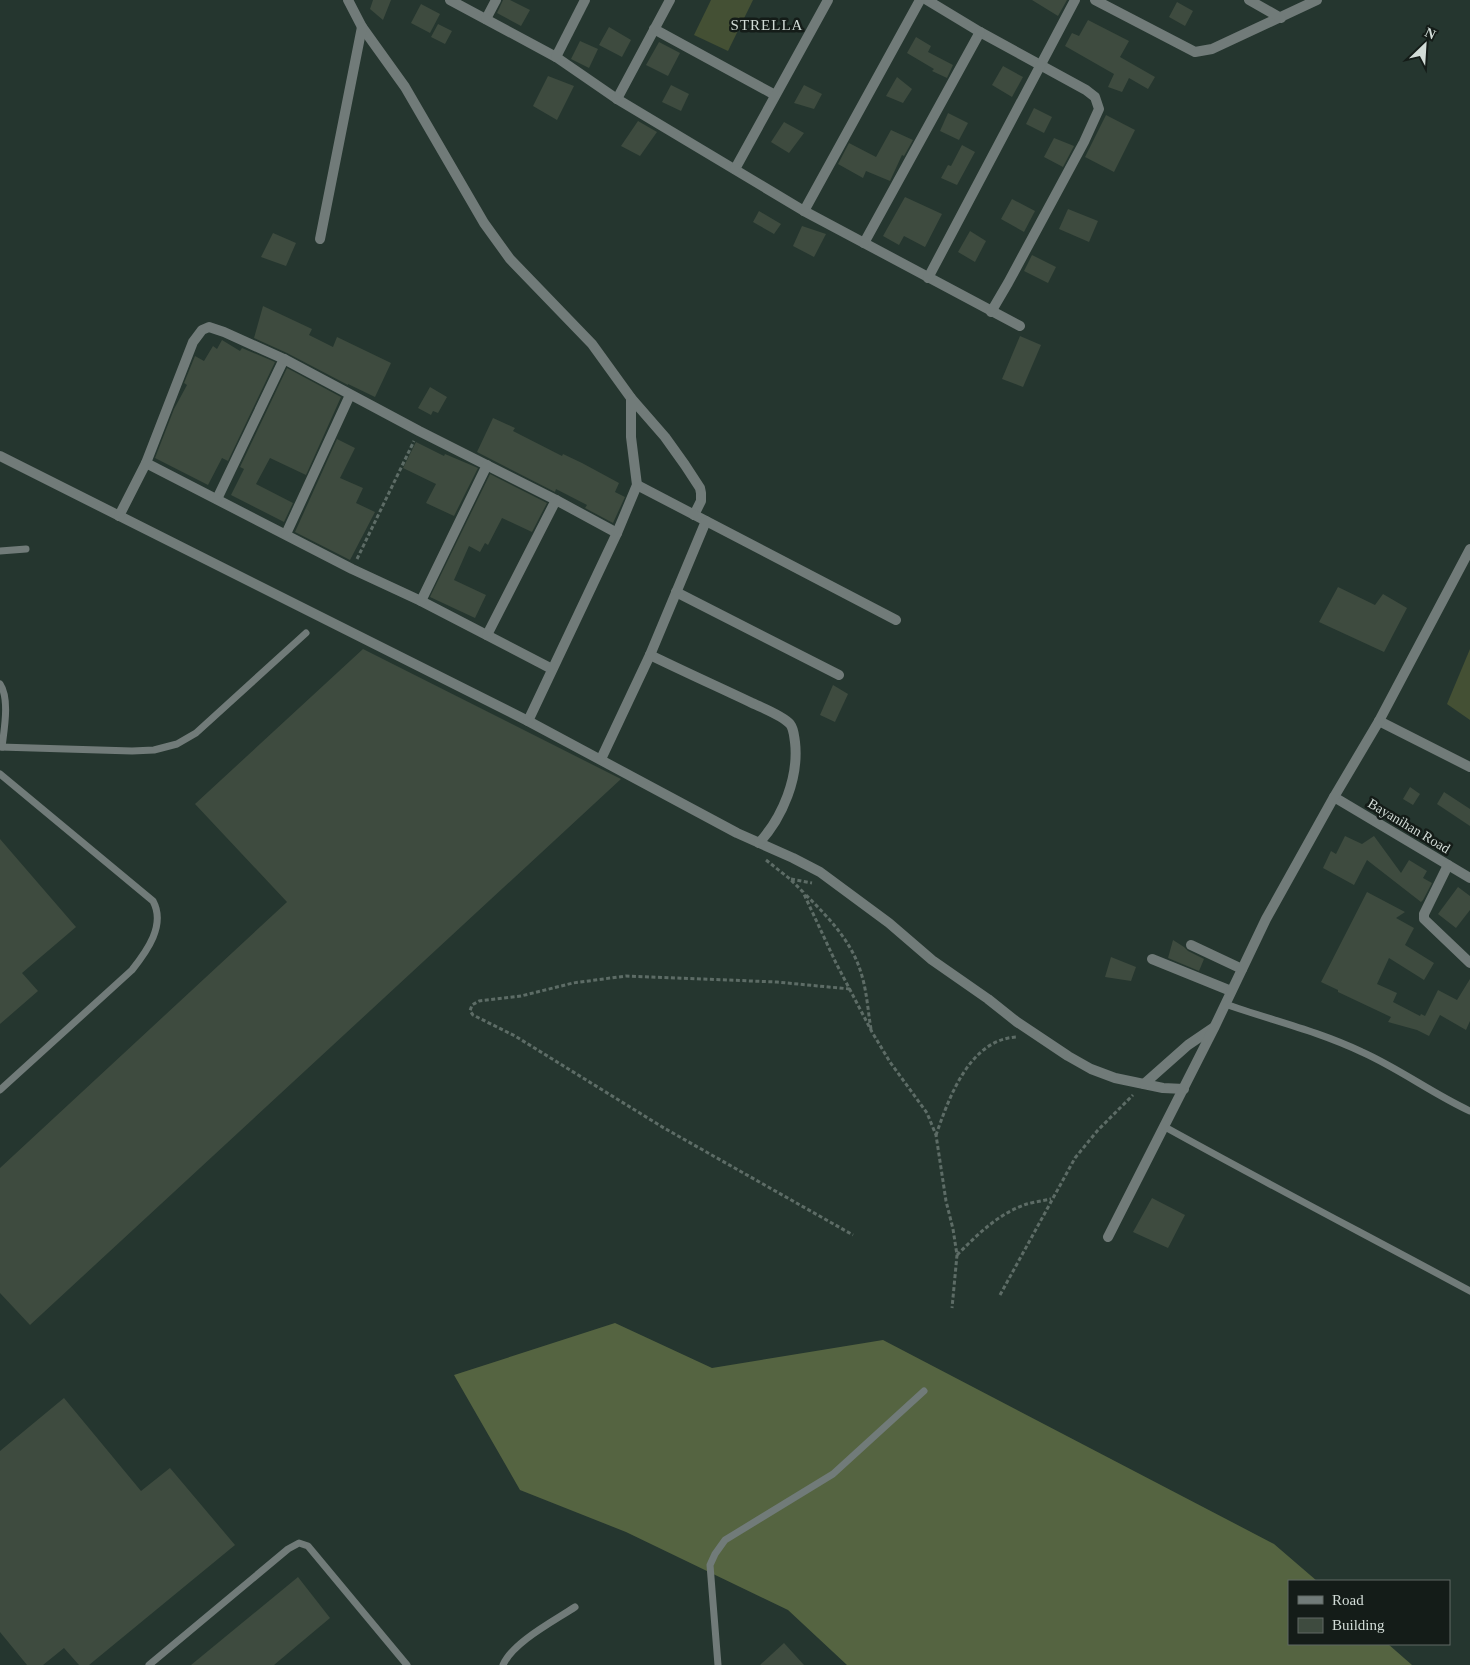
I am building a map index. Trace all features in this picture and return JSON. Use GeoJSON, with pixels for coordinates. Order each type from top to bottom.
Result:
{"type":"FeatureCollection","features":[{"type":"Feature","properties":{"kind":"street"},"geometry":{"type":"LineString","coordinates":[[348,0],[362,27],[405,87],[489,230],[510,259],[592,344],[631,398],[665,437],[700,488],[701,501],[694,515]]}},
{"type":"Feature","properties":{"kind":"street"},"geometry":{"type":"LineString","coordinates":[[450,0],[556,57],[616,99],[804,211],[1020,326]]}},
{"type":"Feature","properties":{"kind":"street"},"geometry":{"type":"LineString","coordinates":[[486,19],[496,0]]}},
{"type":"Feature","properties":{"kind":"street"},"geometry":{"type":"LineString","coordinates":[[556,57],[585,0]]}},
{"type":"Feature","properties":{"kind":"street"},"geometry":{"type":"LineString","coordinates":[[616,99],[670,0]]}},
{"type":"Feature","properties":{"kind":"street"},"geometry":{"type":"LineString","coordinates":[[735,169],[828,0]]}},
{"type":"Feature","properties":{"kind":"street"},"geometry":{"type":"LineString","coordinates":[[804,211],[920,0]]}},
{"type":"Feature","properties":{"kind":"street"},"geometry":{"type":"LineString","coordinates":[[927,0],[980,32],[1086,90],[1095,98],[1099,109],[1084,142],[991,312]]}},
{"type":"Feature","properties":{"kind":"street"},"geometry":{"type":"LineString","coordinates":[[928,278],[1075,0]]}},
{"type":"Feature","properties":{"kind":"street"},"geometry":{"type":"LineString","coordinates":[[1095,0],[1195,52],[1212,49],[1317,0]]}},
{"type":"Feature","properties":{"kind":"street"},"geometry":{"type":"LineString","coordinates":[[1249,0],[1280,18]]}},
{"type":"Feature","properties":{"kind":"street"},"geometry":{"type":"LineString","coordinates":[[320,240],[362,27]]}},
{"type":"Feature","properties":{"kind":"street"},"geometry":{"type":"LineString","coordinates":[[654,29],[775,94]]}},
{"type":"Feature","properties":{"kind":"street"},"geometry":{"type":"LineString","coordinates":[[864,242],[980,32]]}},
{"type":"Feature","properties":{"kind":"street"},"geometry":{"type":"LineString","coordinates":[[119,516],[146,463],[193,342],[202,330],[209,327],[284,359],[419,431],[556,500],[617,534]]}},
{"type":"Feature","properties":{"kind":"street"},"geometry":{"type":"LineString","coordinates":[[217,499],[284,359]]}},
{"type":"Feature","properties":{"kind":"street"},"geometry":{"type":"LineString","coordinates":[[286,534],[350,394]]}},
{"type":"Feature","properties":{"kind":"street"},"geometry":{"type":"LineString","coordinates":[[528,721],[617,534],[637,485],[631,438],[631,398]]}},
{"type":"Feature","properties":{"kind":"street"},"geometry":{"type":"LineString","coordinates":[[0,456],[528,721],[737,833],[820,872],[842,886],[932,960],[1037,1036],[1091,1069],[1115,1078],[1163,1088],[1184,1089]]}},
{"type":"Feature","properties":{"kind":"street"},"geometry":{"type":"LineString","coordinates":[[146,463],[552,669]]}},
{"type":"Feature","properties":{"kind":"street"},"geometry":{"type":"LineString","coordinates":[[421,601],[487,465]]}},
{"type":"Feature","properties":{"kind":"street"},"geometry":{"type":"LineString","coordinates":[[637,485],[896,620]]}},
{"type":"Feature","properties":{"kind":"street"},"geometry":{"type":"LineString","coordinates":[[488,635],[556,500]]}},
{"type":"Feature","properties":{"kind":"street"},"geometry":{"type":"LineString","coordinates":[[601,759],[650,655],[706,521]]}},
{"type":"Feature","properties":{"kind":"street"},"geometry":{"type":"LineString","coordinates":[[1108,1237],[1184,1089],[1266,919],[1379,721],[1470,549]]}},
{"type":"Feature","properties":{"kind":"street"},"geometry":{"type":"LineString","coordinates":[[676,592],[839,676]]}},
{"type":"Feature","properties":{"kind":"street"},"geometry":{"type":"LineString","coordinates":[[650,655],[786,720],[791,725],[795,755],[790,786],[772,826],[759,843]]}},
{"type":"Feature","properties":{"kind":"street"},"geometry":{"type":"LineString","coordinates":[[1379,721],[1470,767]]}},
{"type":"Feature","properties":{"kind":"street","name":"Bayanihan Road"},"geometry":{"type":"LineString","coordinates":[[1334,797],[1470,878]]}},
{"type":"Feature","properties":{"kind":"street"},"geometry":{"type":"LineString","coordinates":[[1448,865],[1424,914],[1424,919],[1470,963]]}},
{"type":"Feature","properties":{"kind":"street"},"geometry":{"type":"LineString","coordinates":[[1191,944],[1242,969]]}},
{"type":"Feature","properties":{"kind":"street"},"geometry":{"type":"LineString","coordinates":[[1152,959],[1231,992]]}},
{"type":"Feature","properties":{"kind":"street"},"geometry":{"type":"LineString","coordinates":[[1144,1084],[1188,1044],[1214,1028]]}},
{"type":"Feature","properties":{"kind":"lane"},"geometry":{"type":"LineString","coordinates":[[0,551],[26,549]]}},
{"type":"Feature","properties":{"kind":"lane"},"geometry":{"type":"LineString","coordinates":[[0,684],[4,689],[6,698],[1,747],[154,750],[177,744],[196,733],[306,633]]}},
{"type":"Feature","properties":{"kind":"lane"},"geometry":{"type":"LineString","coordinates":[[0,774],[153,901],[158,909],[158,919],[151,943],[132,970],[0,1090]]}},
{"type":"Feature","properties":{"kind":"lane"},"geometry":{"type":"LineString","coordinates":[[1225,1004],[1274,1021],[1324,1035],[1364,1053],[1444,1099],[1470,1111]]}},
{"type":"Feature","properties":{"kind":"lane"},"geometry":{"type":"LineString","coordinates":[[1165,1127],[1259,1180],[1367,1235],[1470,1291]]}},
{"type":"Feature","properties":{"kind":"lane"},"geometry":{"type":"LineString","coordinates":[[718,1665],[710,1565],[725,1540],[833,1474],[924,1391]]}},
{"type":"Feature","properties":{"kind":"lane"},"geometry":{"type":"LineString","coordinates":[[149,1665],[288,1549],[299,1543],[308,1546],[407,1665]]}},
{"type":"Feature","properties":{"kind":"lane"},"geometry":{"type":"LineString","coordinates":[[503,1665],[507,1655],[519,1645],[575,1607]]}},
{"type":"Feature","properties":{"kind":"path"},"geometry":{"type":"LineString","coordinates":[[352,569],[419,431]]}},
{"type":"Feature","properties":{"kind":"path"},"geometry":{"type":"LineString","coordinates":[[759,843],[760,853],[768,863],[790,879],[827,916],[854,953],[862,977],[872,1032]]}},
{"type":"Feature","properties":{"kind":"path"},"geometry":{"type":"LineString","coordinates":[[803,892],[872,1032],[890,1062],[927,1113],[936,1135],[956,1255],[952,1308]]}},
{"type":"Feature","properties":{"kind":"path"},"geometry":{"type":"LineString","coordinates":[[850,989],[777,982],[626,976],[573,983],[521,996],[479,1001],[472,1005],[470,1011],[473,1015],[538,1049],[664,1128],[852,1235]]}},
{"type":"Feature","properties":{"kind":"path"},"geometry":{"type":"LineString","coordinates":[[936,1135],[947,1103],[962,1075],[976,1057],[990,1045],[1008,1038],[1037,1036]]}},
{"type":"Feature","properties":{"kind":"path"},"geometry":{"type":"LineString","coordinates":[[1000,1295],[1075,1158],[1098,1130],[1144,1084]]}},
{"type":"Feature","properties":{"kind":"path"},"geometry":{"type":"LineString","coordinates":[[956,1255],[980,1232],[1005,1214],[1025,1204],[1051,1199]]}},
{"type":"Feature","properties":{"kind":"green space"},"geometry":{"type":"Polygon","coordinates":[[[711,0],[753,0],[728,51],[694,35],[711,0]]]}},
{"type":"Feature","properties":{"kind":"green space"},"geometry":{"type":"Polygon","coordinates":[[[1470,649],[1470,720],[1447,704],[1470,649]]]}},
{"type":"Feature","properties":{"kind":"green space"},"geometry":{"type":"Polygon","coordinates":[[[615,1323],[712,1368],[883,1340],[1274,1544],[1316,1580],[1288,1580],[1288,1645],[1389,1645],[1412,1665],[847,1665],[788,1610],[626,1532],[520,1490],[454,1375],[615,1323]]]}},
{"type":"Feature","properties":{"kind":"building"},"geometry":{"type":"Polygon","coordinates":[[[373,0],[391,0],[383,20],[370,9],[373,0]]]}},
{"type":"Feature","properties":{"kind":"building"},"geometry":{"type":"Polygon","coordinates":[[[503,0],[510,0],[530,10],[521,26],[497,13],[503,0]]]}},
{"type":"Feature","properties":{"kind":"building"},"geometry":{"type":"Polygon","coordinates":[[[1032,0],[1067,0],[1058,16],[1032,0]]]}},
{"type":"Feature","properties":{"kind":"building"},"geometry":{"type":"Polygon","coordinates":[[[1177,2],[1193,11],[1185,26],[1169,17],[1177,2]]]}},
{"type":"Feature","properties":{"kind":"building"},"geometry":{"type":"Polygon","coordinates":[[[421,4],[440,14],[430,33],[411,23],[421,4]]]}},
{"type":"Feature","properties":{"kind":"building"},"geometry":{"type":"Polygon","coordinates":[[[1088,20],[1129,41],[1120,57],[1155,77],[1148,89],[1129,78],[1122,92],[1108,87],[1114,74],[1065,46],[1072,33],[1079,36],[1088,20]]]}},
{"type":"Feature","properties":{"kind":"building"},"geometry":{"type":"Polygon","coordinates":[[[438,24],[452,31],[445,44],[431,37],[438,24]]]}},
{"type":"Feature","properties":{"kind":"building"},"geometry":{"type":"Polygon","coordinates":[[[609,27],[631,40],[622,57],[599,45],[609,27]]]}},
{"type":"Feature","properties":{"kind":"building"},"geometry":{"type":"Polygon","coordinates":[[[916,37],[931,46],[928,52],[953,65],[947,78],[932,71],[934,69],[907,53],[916,37]]]}},
{"type":"Feature","properties":{"kind":"building"},"geometry":{"type":"Polygon","coordinates":[[[580,41],[598,49],[589,68],[571,59],[580,41]]]}},
{"type":"Feature","properties":{"kind":"building"},"geometry":{"type":"Polygon","coordinates":[[[659,42],[680,53],[668,76],[646,65],[659,42]]]}},
{"type":"Feature","properties":{"kind":"building"},"geometry":{"type":"Polygon","coordinates":[[[1003,66],[1023,77],[1012,97],[992,85],[1003,66]]]}},
{"type":"Feature","properties":{"kind":"building"},"geometry":{"type":"Polygon","coordinates":[[[548,76],[574,86],[557,120],[533,106],[548,76]]]}},
{"type":"Feature","properties":{"kind":"building"},"geometry":{"type":"Polygon","coordinates":[[[897,77],[912,89],[903,103],[886,96],[897,77]]]}},
{"type":"Feature","properties":{"kind":"building"},"geometry":{"type":"Polygon","coordinates":[[[671,85],[689,94],[681,111],[662,102],[671,85]]]}},
{"type":"Feature","properties":{"kind":"building"},"geometry":{"type":"Polygon","coordinates":[[[804,85],[822,94],[814,109],[794,103],[804,85]]]}},
{"type":"Feature","properties":{"kind":"building"},"geometry":{"type":"Polygon","coordinates":[[[1034,108],[1052,117],[1044,133],[1026,124],[1034,108]]]}},
{"type":"Feature","properties":{"kind":"building"},"geometry":{"type":"Polygon","coordinates":[[[948,113],[968,123],[959,140],[940,131],[948,113]]]}},
{"type":"Feature","properties":{"kind":"building"},"geometry":{"type":"Polygon","coordinates":[[[1106,115],[1135,130],[1114,172],[1085,157],[1106,115]]]}},
{"type":"Feature","properties":{"kind":"building"},"geometry":{"type":"Polygon","coordinates":[[[638,121],[657,132],[640,156],[621,146],[638,121]]]}},
{"type":"Feature","properties":{"kind":"building"},"geometry":{"type":"Polygon","coordinates":[[[784,122],[804,133],[789,153],[771,142],[784,122]]]}},
{"type":"Feature","properties":{"kind":"building"},"geometry":{"type":"Polygon","coordinates":[[[891,130],[913,140],[904,156],[902,155],[890,181],[866,171],[863,178],[838,164],[849,143],[876,157],[891,130]]]}},
{"type":"Feature","properties":{"kind":"building"},"geometry":{"type":"Polygon","coordinates":[[[1054,138],[1074,146],[1063,167],[1044,157],[1054,138]]]}},
{"type":"Feature","properties":{"kind":"building"},"geometry":{"type":"Polygon","coordinates":[[[962,145],[975,152],[957,185],[941,178],[948,165],[951,166],[962,145]]]}},
{"type":"Feature","properties":{"kind":"building"},"geometry":{"type":"Polygon","coordinates":[[[905,197],[942,214],[925,247],[904,236],[899,245],[883,236],[905,197]]]}},
{"type":"Feature","properties":{"kind":"building"},"geometry":{"type":"Polygon","coordinates":[[[1012,199],[1035,211],[1024,232],[1001,219],[1012,199]]]}},
{"type":"Feature","properties":{"kind":"building"},"geometry":{"type":"Polygon","coordinates":[[[1068,209],[1098,221],[1089,242],[1059,229],[1068,209]]]}},
{"type":"Feature","properties":{"kind":"building"},"geometry":{"type":"Polygon","coordinates":[[[759,211],[781,224],[774,234],[753,222],[759,211]]]}},
{"type":"Feature","properties":{"kind":"building"},"geometry":{"type":"Polygon","coordinates":[[[802,226],[826,234],[814,257],[793,246],[802,226]]]}},
{"type":"Feature","properties":{"kind":"building"},"geometry":{"type":"Polygon","coordinates":[[[970,231],[986,241],[975,262],[958,252],[970,231]]]}},
{"type":"Feature","properties":{"kind":"building"},"geometry":{"type":"Polygon","coordinates":[[[273,233],[296,243],[286,266],[261,257],[273,233]]]}},
{"type":"Feature","properties":{"kind":"building"},"geometry":{"type":"Polygon","coordinates":[[[1032,255],[1056,267],[1048,283],[1024,271],[1032,255]]]}},
{"type":"Feature","properties":{"kind":"building"},"geometry":{"type":"Polygon","coordinates":[[[263,306],[312,329],[309,335],[333,347],[337,337],[391,363],[375,397],[254,338],[263,306]]]}},
{"type":"Feature","properties":{"kind":"building"},"geometry":{"type":"Polygon","coordinates":[[[1020,336],[1041,345],[1023,387],[1002,379],[1020,336]]]}},
{"type":"Feature","properties":{"kind":"building"},"geometry":{"type":"Polygon","coordinates":[[[222,340],[240,351],[242,348],[275,362],[228,461],[222,458],[208,485],[155,458],[174,409],[187,385],[184,383],[195,356],[204,361],[213,346],[217,349],[222,340]]]}},
{"type":"Feature","properties":{"kind":"building"},"geometry":{"type":"Polygon","coordinates":[[[287,368],[341,397],[306,475],[270,458],[256,484],[293,503],[284,522],[231,495],[244,469],[240,467],[287,368]]]}},
{"type":"Feature","properties":{"kind":"building"},"geometry":{"type":"Polygon","coordinates":[[[430,387],[447,397],[438,413],[433,411],[431,415],[418,408],[430,387]]]}},
{"type":"Feature","properties":{"kind":"building"},"geometry":{"type":"Polygon","coordinates":[[[493,418],[515,428],[513,431],[562,456],[563,454],[582,463],[619,483],[615,492],[625,497],[613,523],[585,508],[587,505],[556,489],[555,492],[477,452],[493,418]]]}},
{"type":"Feature","properties":{"kind":"building"},"geometry":{"type":"Polygon","coordinates":[[[337,439],[355,448],[340,478],[363,488],[356,503],[375,512],[350,560],[295,532],[337,439]]]}},
{"type":"Feature","properties":{"kind":"building"},"geometry":{"type":"Polygon","coordinates":[[[416,442],[444,456],[445,454],[478,468],[454,516],[426,503],[436,484],[403,468],[416,442]]]}},
{"type":"Feature","properties":{"kind":"building"},"geometry":{"type":"Polygon","coordinates":[[[490,474],[547,503],[532,532],[502,518],[488,545],[485,543],[480,552],[469,546],[454,580],[486,595],[475,618],[430,597],[490,474]]]}},
{"type":"Feature","properties":{"kind":"building"},"geometry":{"type":"Polygon","coordinates":[[[1338,587],[1375,605],[1383,594],[1407,608],[1384,652],[1319,622],[1338,587]]]}},
{"type":"Feature","properties":{"kind":"building"},"geometry":{"type":"Polygon","coordinates":[[[363,649],[621,779],[30,1325],[0,1293],[0,1168],[287,902],[195,804],[363,649]]]}},
{"type":"Feature","properties":{"kind":"building"},"geometry":{"type":"Polygon","coordinates":[[[833,685],[848,694],[835,722],[820,715],[833,685]]]}},
{"type":"Feature","properties":{"kind":"building"},"geometry":{"type":"Polygon","coordinates":[[[1410,787],[1420,794],[1413,805],[1403,799],[1410,787]]]}},
{"type":"Feature","properties":{"kind":"building"},"geometry":{"type":"Polygon","coordinates":[[[1444,792],[1470,809],[1470,826],[1437,804],[1444,792]]]}},
{"type":"Feature","properties":{"kind":"building"},"geometry":{"type":"Polygon","coordinates":[[[1345,836],[1362,844],[1374,836],[1401,873],[1409,860],[1427,871],[1423,878],[1432,883],[1423,900],[1421,902],[1367,860],[1354,885],[1323,868],[1331,851],[1336,854],[1345,836]]]}},
{"type":"Feature","properties":{"kind":"building"},"geometry":{"type":"Polygon","coordinates":[[[0,839],[76,927],[22,973],[38,991],[0,1024],[0,839]]]}},
{"type":"Feature","properties":{"kind":"building"},"geometry":{"type":"Polygon","coordinates":[[[1458,887],[1470,896],[1470,910],[1456,928],[1438,914],[1458,887]]]}},
{"type":"Feature","properties":{"kind":"building"},"geometry":{"type":"Polygon","coordinates":[[[1367,892],[1405,912],[1396,918],[1414,928],[1405,945],[1434,963],[1424,980],[1389,958],[1377,984],[1397,993],[1393,1002],[1420,1016],[1421,1014],[1425,1016],[1438,990],[1457,1000],[1470,979],[1470,1021],[1466,1030],[1440,1015],[1429,1036],[1417,1030],[1388,1022],[1391,1017],[1321,982],[1367,892]]]}},
{"type":"Feature","properties":{"kind":"building"},"geometry":{"type":"Polygon","coordinates":[[[1173,940],[1188,951],[1204,959],[1199,971],[1168,958],[1173,940]]]}},
{"type":"Feature","properties":{"kind":"building"},"geometry":{"type":"Polygon","coordinates":[[[1111,957],[1136,967],[1131,981],[1105,977],[1111,957]]]}},
{"type":"Feature","properties":{"kind":"building"},"geometry":{"type":"Polygon","coordinates":[[[1152,1198],[1185,1215],[1168,1248],[1133,1232],[1152,1198]]]}},
{"type":"Feature","properties":{"kind":"building"},"geometry":{"type":"Polygon","coordinates":[[[64,1398],[141,1491],[170,1468],[235,1545],[89,1665],[79,1665],[64,1648],[43,1665],[27,1665],[0,1632],[0,1451],[64,1398]]]}},
{"type":"Feature","properties":{"kind":"building"},"geometry":{"type":"Polygon","coordinates":[[[298,1577],[330,1618],[274,1665],[191,1665],[298,1577]]]}},
{"type":"Feature","properties":{"kind":"building"},"geometry":{"type":"Polygon","coordinates":[[[784,1643],[804,1665],[760,1665],[784,1643]]]}},
{"type":"Feature","properties":{"kind":"district","name":"STRELLA"},"geometry":{"type":"Point","coordinates":[767,25]}}]}
